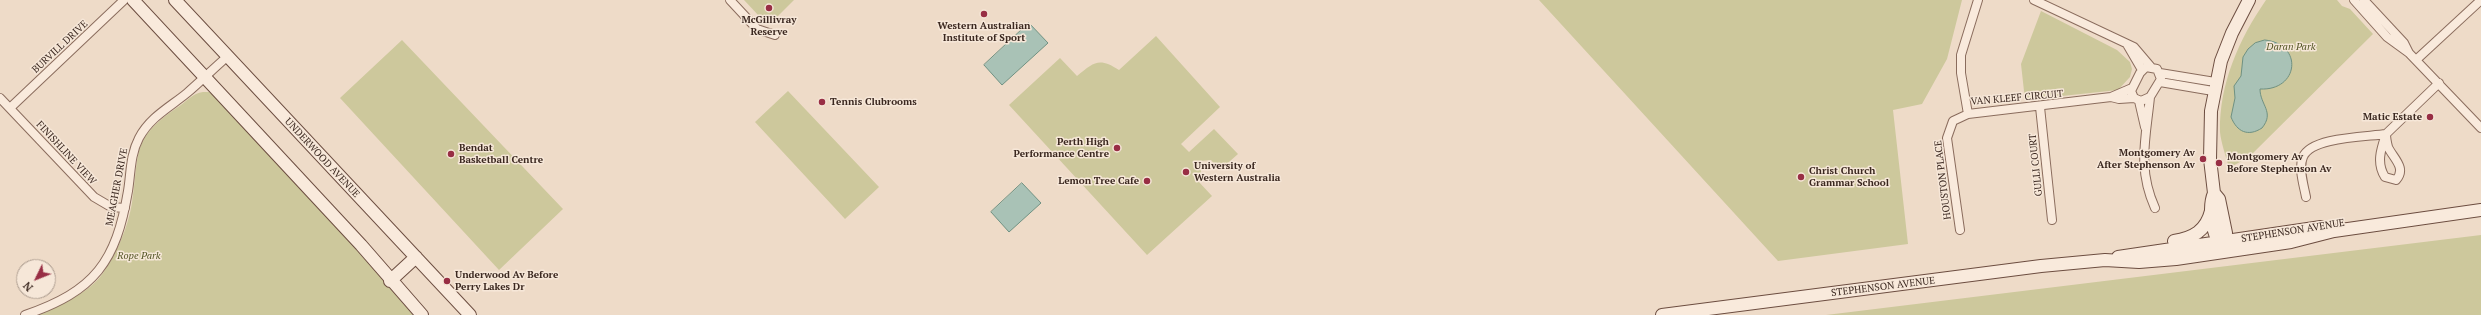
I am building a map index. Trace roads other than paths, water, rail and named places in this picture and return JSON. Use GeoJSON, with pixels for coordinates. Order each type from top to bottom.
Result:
{"type":"FeatureCollection","features":[{"type":"Feature","properties":{"kind":"main road"},"geometry":{"type":"LineString","coordinates":[[133,0],[361,245],[390,281],[422,315]]}},
{"type":"Feature","properties":{"kind":"main road","name":"UNDERWOOD AVENUE"},"geometry":{"type":"LineString","coordinates":[[175,0],[470,315]]}},
{"type":"Feature","properties":{"kind":"main road"},"geometry":{"type":"LineString","coordinates":[[2218,242],[2210,201],[2214,193],[2209,134],[2214,87],[2226,46],[2249,0]]}},
{"type":"Feature","properties":{"kind":"main road"},"geometry":{"type":"LineString","coordinates":[[2203,255],[2226,233],[2219,199],[2214,193]]}},
{"type":"Feature","properties":{"kind":"main road","name":"STEPHENSON AVENUE"},"geometry":{"type":"LineString","coordinates":[[1662,315],[2041,266],[2105,260],[2129,254],[2218,242],[2393,214],[2481,204]]}},
{"type":"Feature","properties":{"kind":"main road"},"geometry":{"type":"LineString","coordinates":[[2129,254],[2144,245],[2192,236],[2206,226],[2211,209]]}},
{"type":"Feature","properties":{"kind":"main road","name":"STEPHENSON AVENUE"},"geometry":{"type":"LineString","coordinates":[[2105,260],[2139,262],[2203,255],[2291,242],[2334,231],[2481,210]]}},
{"type":"Feature","properties":{"kind":"main road"},"geometry":{"type":"LineString","coordinates":[[2218,242],[2235,248],[2291,242]]}},
{"type":"Feature","properties":{"kind":"main road"},"geometry":{"type":"LineString","coordinates":[[390,281],[416,258]]}},
{"type":"Feature","properties":{"kind":"street","name":"BURVILL DRIVE"},"geometry":{"type":"LineString","coordinates":[[10,108],[124,0]]}},
{"type":"Feature","properties":{"kind":"street"},"geometry":{"type":"LineString","coordinates":[[730,0],[757,29],[775,35]]}},
{"type":"Feature","properties":{"kind":"street","name":"VAN KLEEF CIRCUIT"},"geometry":{"type":"LineString","coordinates":[[1978,0],[1961,54],[1961,74],[1968,114],[2040,107],[2112,97],[2132,88]]}},
{"type":"Feature","properties":{"kind":"street"},"geometry":{"type":"LineString","coordinates":[[2034,0],[2134,48],[2151,67],[2160,73],[2214,87]]}},
{"type":"Feature","properties":{"kind":"street"},"geometry":{"type":"LineString","coordinates":[[2354,0],[2388,37],[2409,53],[2481,128]]}},
{"type":"Feature","properties":{"kind":"street"},"geometry":{"type":"LineString","coordinates":[[2364,0],[2404,43],[2409,53]]}},
{"type":"Feature","properties":{"kind":"street"},"geometry":{"type":"LineString","coordinates":[[2416,60],[2481,0]]}},
{"type":"Feature","properties":{"kind":"street"},"geometry":{"type":"LineString","coordinates":[[2126,44],[2142,70]]}},
{"type":"Feature","properties":{"kind":"street","name":"MEAGHER DRIVE"},"geometry":{"type":"LineString","coordinates":[[25,315],[58,302],[91,281],[114,246],[125,208],[134,149],[146,127],[155,117],[205,77],[228,56]]}},
{"type":"Feature","properties":{"kind":"street"},"geometry":{"type":"LineString","coordinates":[[2145,128],[2132,88],[2142,70],[2151,67]]}},
{"type":"Feature","properties":{"kind":"street"},"geometry":{"type":"LineString","coordinates":[[2136,99],[2146,101],[2150,97],[2160,82],[2160,73]]}},
{"type":"Feature","properties":{"kind":"street"},"geometry":{"type":"LineString","coordinates":[[2160,82],[2214,87]]}},
{"type":"Feature","properties":{"kind":"street"},"geometry":{"type":"LineString","coordinates":[[2386,134],[2388,147],[2400,167],[2398,177],[2392,180],[2385,177],[2380,163],[2381,149],[2386,134],[2439,83]]}},
{"type":"Feature","properties":{"kind":"street","name":"VAN KLEEF CIRCUIT"},"geometry":{"type":"LineString","coordinates":[[2112,97],[2120,99],[2136,99]]}},
{"type":"Feature","properties":{"kind":"street"},"geometry":{"type":"LineString","coordinates":[[2150,97],[2143,143],[2145,172],[2150,196],[2155,208]]}},
{"type":"Feature","properties":{"kind":"street","name":"FINISHLINE VIEW"},"geometry":{"type":"LineString","coordinates":[[0,98],[94,197],[111,207],[125,208]]}},
{"type":"Feature","properties":{"kind":"street","name":"GULLI COURT"},"geometry":{"type":"LineString","coordinates":[[2040,107],[2052,220]]}},
{"type":"Feature","properties":{"kind":"street","name":"HOUSTON PLACE"},"geometry":{"type":"LineString","coordinates":[[1960,230],[1947,138],[1953,121],[1968,114]]}},
{"type":"Feature","properties":{"kind":"street"},"geometry":{"type":"LineString","coordinates":[[2306,197],[2302,162],[2310,148],[2321,143],[2386,134]]}},
{"type":"Feature","properties":{"kind":"place","name":"McGillivray Reserve"},"geometry":{"type":"Point","coordinates":[769,8]}},
{"type":"Feature","properties":{"kind":"place","name":"Western Australian Institute of Sport"},"geometry":{"type":"Point","coordinates":[984,14]}},
{"type":"Feature","properties":{"kind":"place","name":"Tennis Clubrooms"},"geometry":{"type":"Point","coordinates":[822,102]}},
{"type":"Feature","properties":{"kind":"place","name":"Matic Estate"},"geometry":{"type":"Point","coordinates":[2430,117]}},
{"type":"Feature","properties":{"kind":"place","name":"Perth High Performance Centre"},"geometry":{"type":"Point","coordinates":[1117,148]}},
{"type":"Feature","properties":{"kind":"place","name":"Bendat Basketball Centre"},"geometry":{"type":"Point","coordinates":[451,154]}},
{"type":"Feature","properties":{"kind":"place","name":"Montgomery Av After Stephenson Av"},"geometry":{"type":"Point","coordinates":[2203,159]}},
{"type":"Feature","properties":{"kind":"place","name":"Montgomery Av Before Stephenson Av"},"geometry":{"type":"Point","coordinates":[2219,163]}},
{"type":"Feature","properties":{"kind":"place","name":"University of Western Australia"},"geometry":{"type":"Point","coordinates":[1186,172]}},
{"type":"Feature","properties":{"kind":"place","name":"Christ Church Grammar School"},"geometry":{"type":"Point","coordinates":[1801,177]}},
{"type":"Feature","properties":{"kind":"place","name":"Lemon Tree Cafe"},"geometry":{"type":"Point","coordinates":[1147,181]}},
{"type":"Feature","properties":{"kind":"place","name":"Underwood Av Before Perry Lakes Dr"},"geometry":{"type":"Point","coordinates":[447,281]}},
{"type":"Feature","properties":{"kind":"park label","name":"Daran Park"},"geometry":{"type":"Point","coordinates":[2291,47]}},
{"type":"Feature","properties":{"kind":"park label","name":"Rope Park"},"geometry":{"type":"Point","coordinates":[139,256]}}]}
